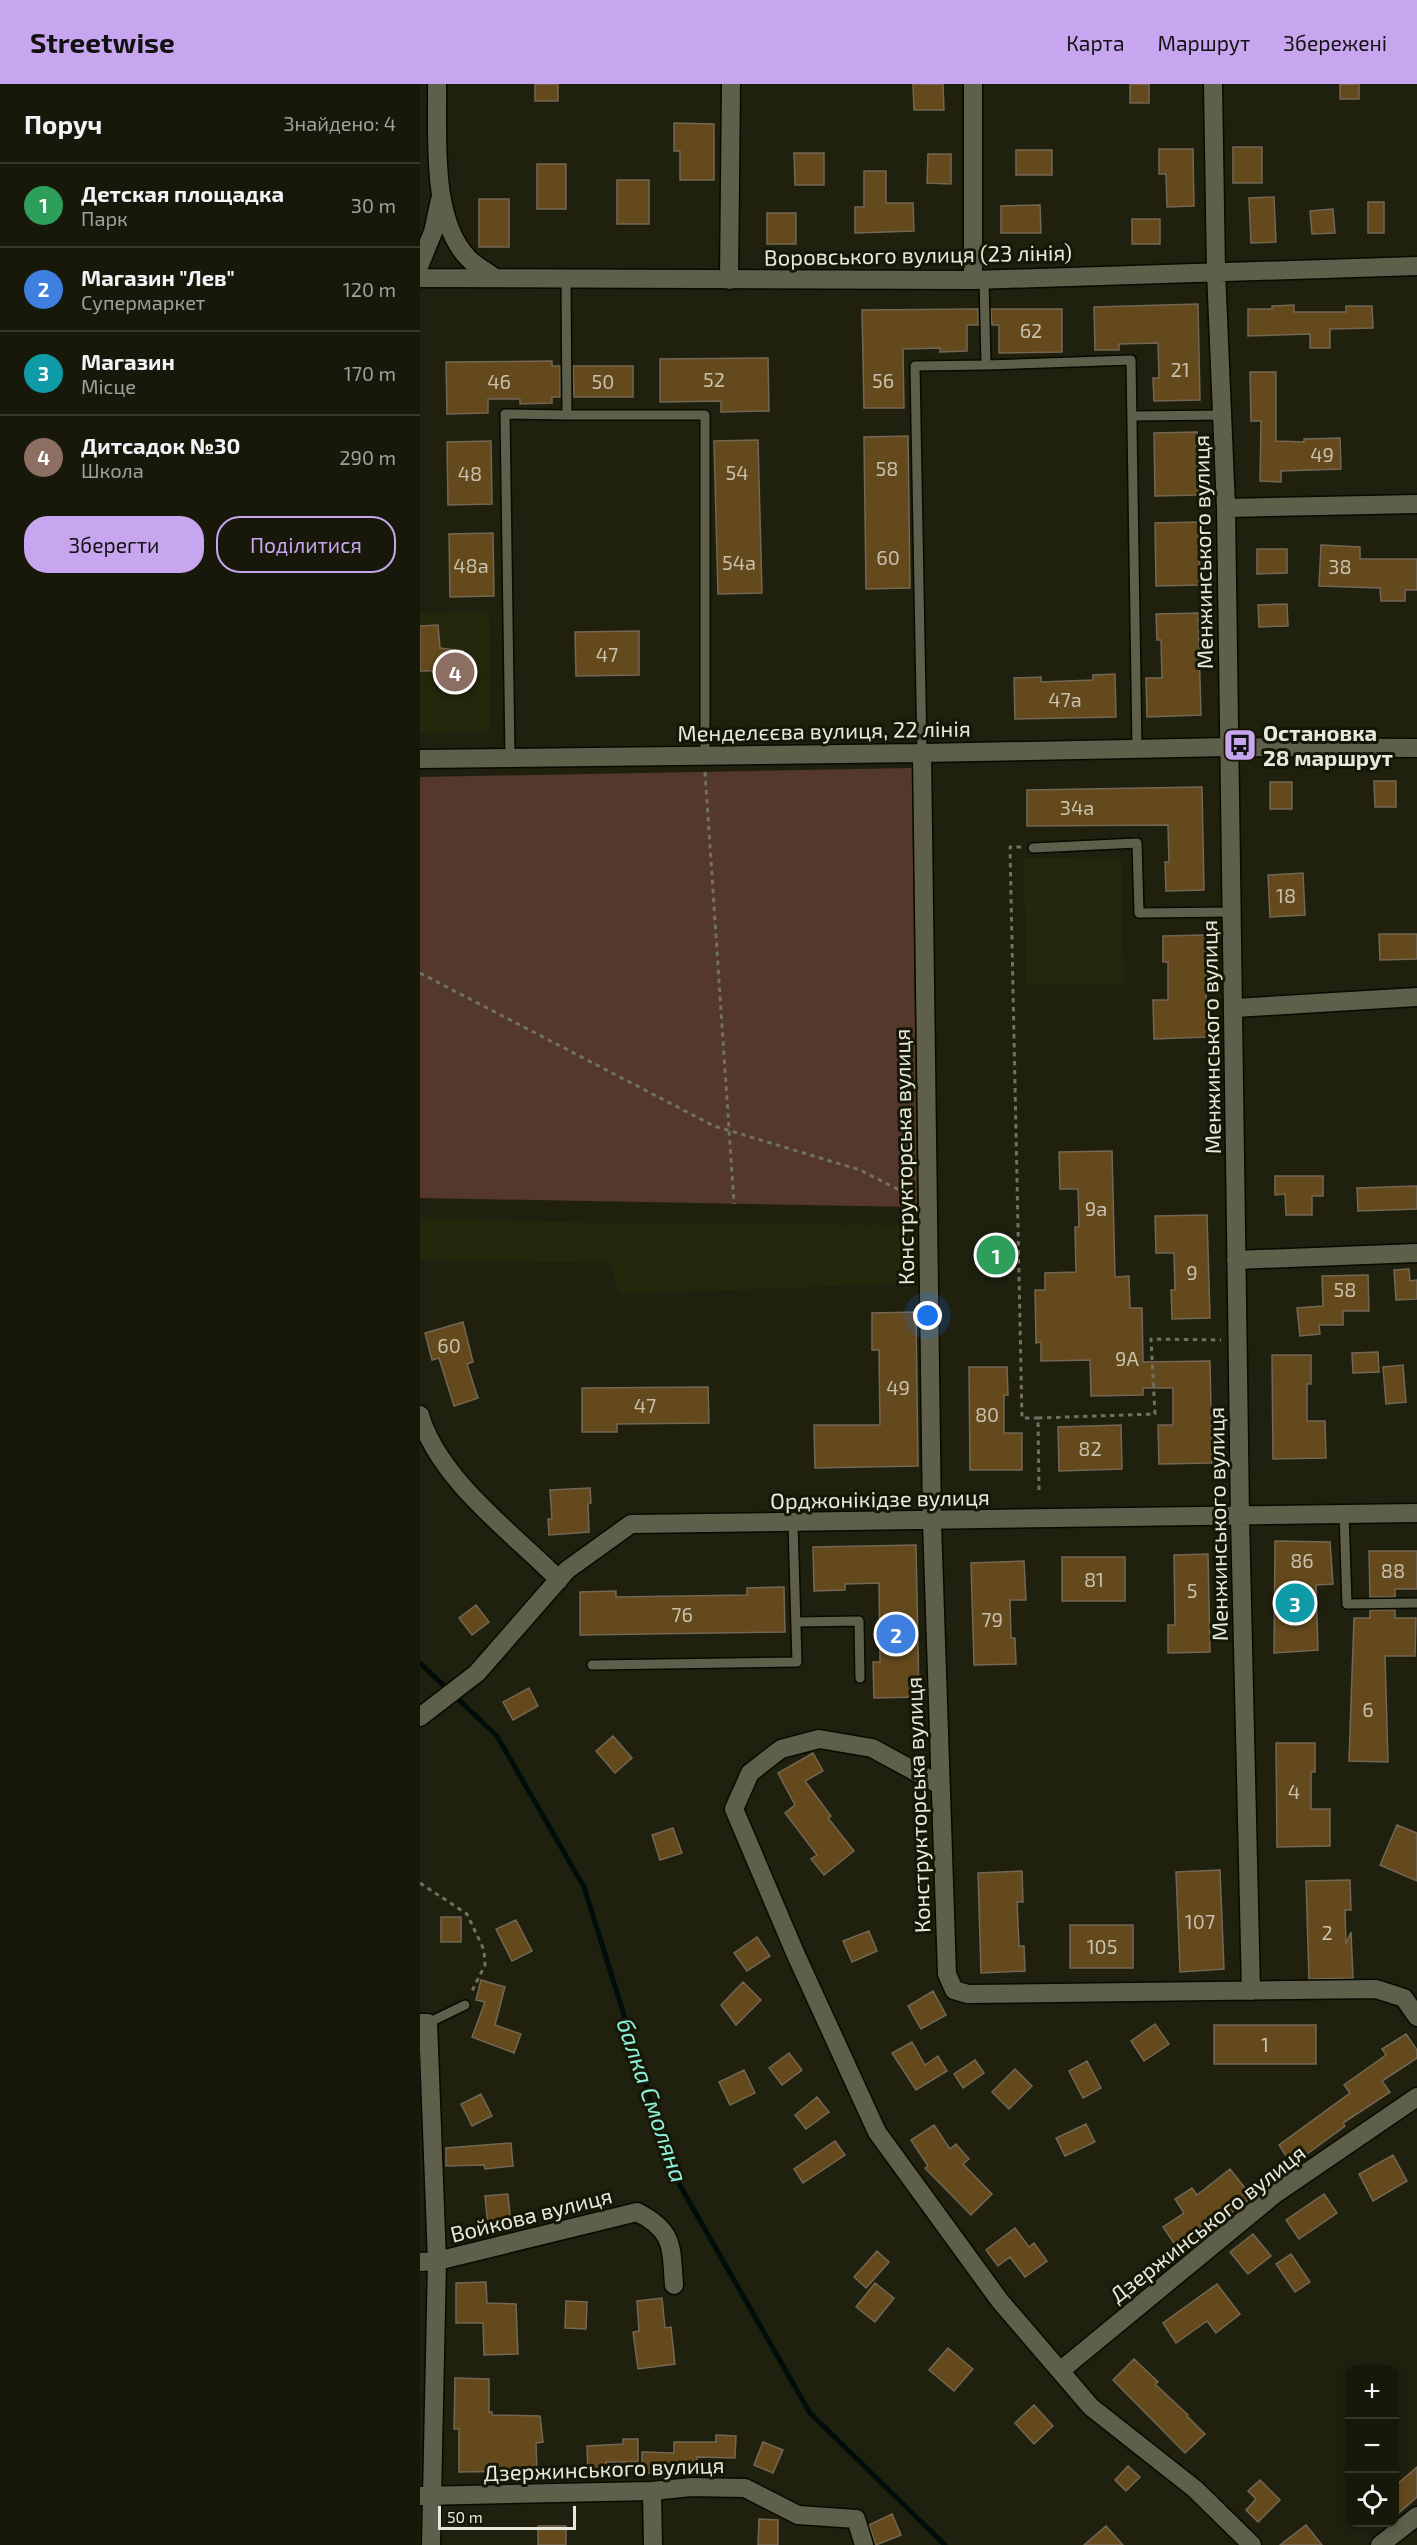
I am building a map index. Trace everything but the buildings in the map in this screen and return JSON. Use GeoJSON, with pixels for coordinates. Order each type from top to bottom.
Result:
{"type":"FeatureCollection","features":[{"type":"Feature","properties":{"kind":"street"},"geometry":{"type":"LineString","coordinates":[[420,264],[433,232],[440,200],[437,84]]}},
{"type":"Feature","properties":{"kind":"street"},"geometry":{"type":"LineString","coordinates":[[729,280],[731,84]]}},
{"type":"Feature","properties":{"kind":"street"},"geometry":{"type":"LineString","coordinates":[[973,84],[978,280]]}},
{"type":"Feature","properties":{"kind":"street","name":"Менжинського вулиця"},"geometry":{"type":"LineString","coordinates":[[1213,84],[1216,271],[1224,415],[1226,508],[1235,1008],[1237,1340],[1251,1990]]}},
{"type":"Feature","properties":{"kind":"street"},"geometry":{"type":"LineString","coordinates":[[440,200],[450,229],[468,258],[495,278]]}},
{"type":"Feature","properties":{"kind":"street","name":"Воровського вулиця (23 лiнiя)"},"geometry":{"type":"LineString","coordinates":[[420,278],[978,280],[1417,266]]}},
{"type":"Feature","properties":{"kind":"street"},"geometry":{"type":"LineString","coordinates":[[1226,508],[1417,504]]}},
{"type":"Feature","properties":{"kind":"street","name":"Менделєєва вулиця, 22 лінія"},"geometry":{"type":"LineString","coordinates":[[420,759],[510,757],[705,763],[922,753],[1229,747],[1417,748]]}},
{"type":"Feature","properties":{"kind":"street","name":"Конструкторська вулиця"},"geometry":{"type":"LineString","coordinates":[[922,753],[932,1522],[947,1974],[954,1990],[968,1994],[1251,1990]]}},
{"type":"Feature","properties":{"kind":"street"},"geometry":{"type":"LineString","coordinates":[[1235,1008],[1417,997]]}},
{"type":"Feature","properties":{"kind":"street"},"geometry":{"type":"LineString","coordinates":[[1236,1260],[1417,1253]]}},
{"type":"Feature","properties":{"kind":"street"},"geometry":{"type":"LineString","coordinates":[[420,1415],[423,1428],[456,1481],[559,1580]]}},
{"type":"Feature","properties":{"kind":"street","name":"Орджонікідзе вулиця"},"geometry":{"type":"LineString","coordinates":[[420,1717],[477,1673],[567,1570],[631,1524],[932,1522],[1417,1513]]}},
{"type":"Feature","properties":{"kind":"street"},"geometry":{"type":"LineString","coordinates":[[940,1785],[872,1748],[819,1739],[782,1749],[750,1773],[734,1809],[796,1955],[877,2132],[1000,2301],[1091,2407],[1195,2489],[1252,2545]]}},
{"type":"Feature","properties":{"kind":"street"},"geometry":{"type":"LineString","coordinates":[[1251,1990],[1376,1989],[1404,1998],[1417,2017]]}},
{"type":"Feature","properties":{"kind":"street"},"geometry":{"type":"LineString","coordinates":[[424,2023],[429,2262],[426,2496],[431,2545]]}},
{"type":"Feature","properties":{"kind":"street","name":"Дзержинського вулиця"},"geometry":{"type":"LineString","coordinates":[[1060,2371],[1275,2194],[1417,2097]]}},
{"type":"Feature","properties":{"kind":"street","name":"Войкова вулиця"},"geometry":{"type":"LineString","coordinates":[[429,2262],[637,2212],[656,2222],[670,2243],[674,2285]]}},
{"type":"Feature","properties":{"kind":"street","name":"Дзержинського вулиця"},"geometry":{"type":"LineString","coordinates":[[426,2496],[652,2491],[691,2487],[746,2488],[798,2515],[856,2519],[864,2545]]}},
{"type":"Feature","properties":{"kind":"street"},"geometry":{"type":"LineString","coordinates":[[652,2491],[653,2545]]}},
{"type":"Feature","properties":{"kind":"street"},"geometry":{"type":"LineString","coordinates":[[1380,2545],[1417,2516]]}},
{"type":"Feature","properties":{"kind":"lane"},"geometry":{"type":"LineString","coordinates":[[566,278],[567,415]]}},
{"type":"Feature","properties":{"kind":"lane"},"geometry":{"type":"LineString","coordinates":[[978,280],[986,365]]}},
{"type":"Feature","properties":{"kind":"lane"},"geometry":{"type":"LineString","coordinates":[[922,753],[915,366],[1131,360],[1137,749]]}},
{"type":"Feature","properties":{"kind":"lane"},"geometry":{"type":"LineString","coordinates":[[510,757],[506,414],[705,415],[705,763]]}},
{"type":"Feature","properties":{"kind":"lane"},"geometry":{"type":"LineString","coordinates":[[1132,416],[1224,415]]}},
{"type":"Feature","properties":{"kind":"lane"},"geometry":{"type":"LineString","coordinates":[[1033,848],[1137,843],[1139,913],[1233,912]]}},
{"type":"Feature","properties":{"kind":"lane"},"geometry":{"type":"LineString","coordinates":[[1344,1514],[1347,1604],[1417,1603]]}},
{"type":"Feature","properties":{"kind":"lane"},"geometry":{"type":"LineString","coordinates":[[592,1665],[797,1662],[793,1523]]}},
{"type":"Feature","properties":{"kind":"lane"},"geometry":{"type":"LineString","coordinates":[[796,1622],[859,1621],[860,1678]]}},
{"type":"Feature","properties":{"kind":"lane"},"geometry":{"type":"LineString","coordinates":[[424,2023],[465,2006]]}},
{"type":"Feature","properties":{"kind":"path"},"geometry":{"type":"LineString","coordinates":[[705,763],[734,1204]]}},
{"type":"Feature","properties":{"kind":"path"},"geometry":{"type":"LineString","coordinates":[[1033,848],[1010,847],[1022,1418],[1155,1414],[1151,1339],[1237,1340]]}},
{"type":"Feature","properties":{"kind":"path"},"geometry":{"type":"LineString","coordinates":[[420,973],[714,1126],[860,1170],[927,1204]]}},
{"type":"Feature","properties":{"kind":"path"},"geometry":{"type":"LineString","coordinates":[[1038,1418],[1039,1490]]}},
{"type":"Feature","properties":{"kind":"path"},"geometry":{"type":"LineString","coordinates":[[420,1883],[467,1914],[484,1950],[484,1965],[465,2006]]}},
{"type":"Feature","properties":{"kind":"shaded area"},"geometry":{"type":"Polygon","coordinates":[[[489,612],[490,732],[420,733],[420,613],[489,612]]]}},
{"type":"Feature","properties":{"kind":"shaded area"},"geometry":{"type":"Polygon","coordinates":[[[912,768],[917,1207],[420,1198],[420,777],[912,768]]]}},
{"type":"Feature","properties":{"kind":"shaded area"},"geometry":{"type":"Polygon","coordinates":[[[1121,857],[1124,983],[1026,985],[1024,858],[1121,857]]]}},
{"type":"Feature","properties":{"kind":"shaded area"},"geometry":{"type":"Polygon","coordinates":[[[420,1218],[629,1224],[914,1225],[917,1283],[618,1294],[611,1263],[420,1260],[420,1218]]]}},
{"type":"Feature","properties":{"kind":"waterway","name":"балка Смоляна"},"geometry":{"type":"LineString","coordinates":[[420,1663],[497,1736],[584,1887],[674,2175],[810,2413],[945,2545]]}},
{"type":"Feature","properties":{"kind":"place","name":"Дитсадок №30"},"geometry":{"type":"Point","coordinates":[455,672]}},
{"type":"Feature","properties":{"kind":"place","name":"Остановка 28 маршрут"},"geometry":{"type":"Point","coordinates":[1240,745]}},
{"type":"Feature","properties":{"kind":"place","name":"Детская площадка"},"geometry":{"type":"Point","coordinates":[996,1255]}},
{"type":"Feature","properties":{"kind":"place","name":"Магазин"},"geometry":{"type":"Point","coordinates":[1295,1603]}},
{"type":"Feature","properties":{"kind":"place","name":"Магазин \"Лев\""},"geometry":{"type":"Point","coordinates":[896,1634]}}]}
